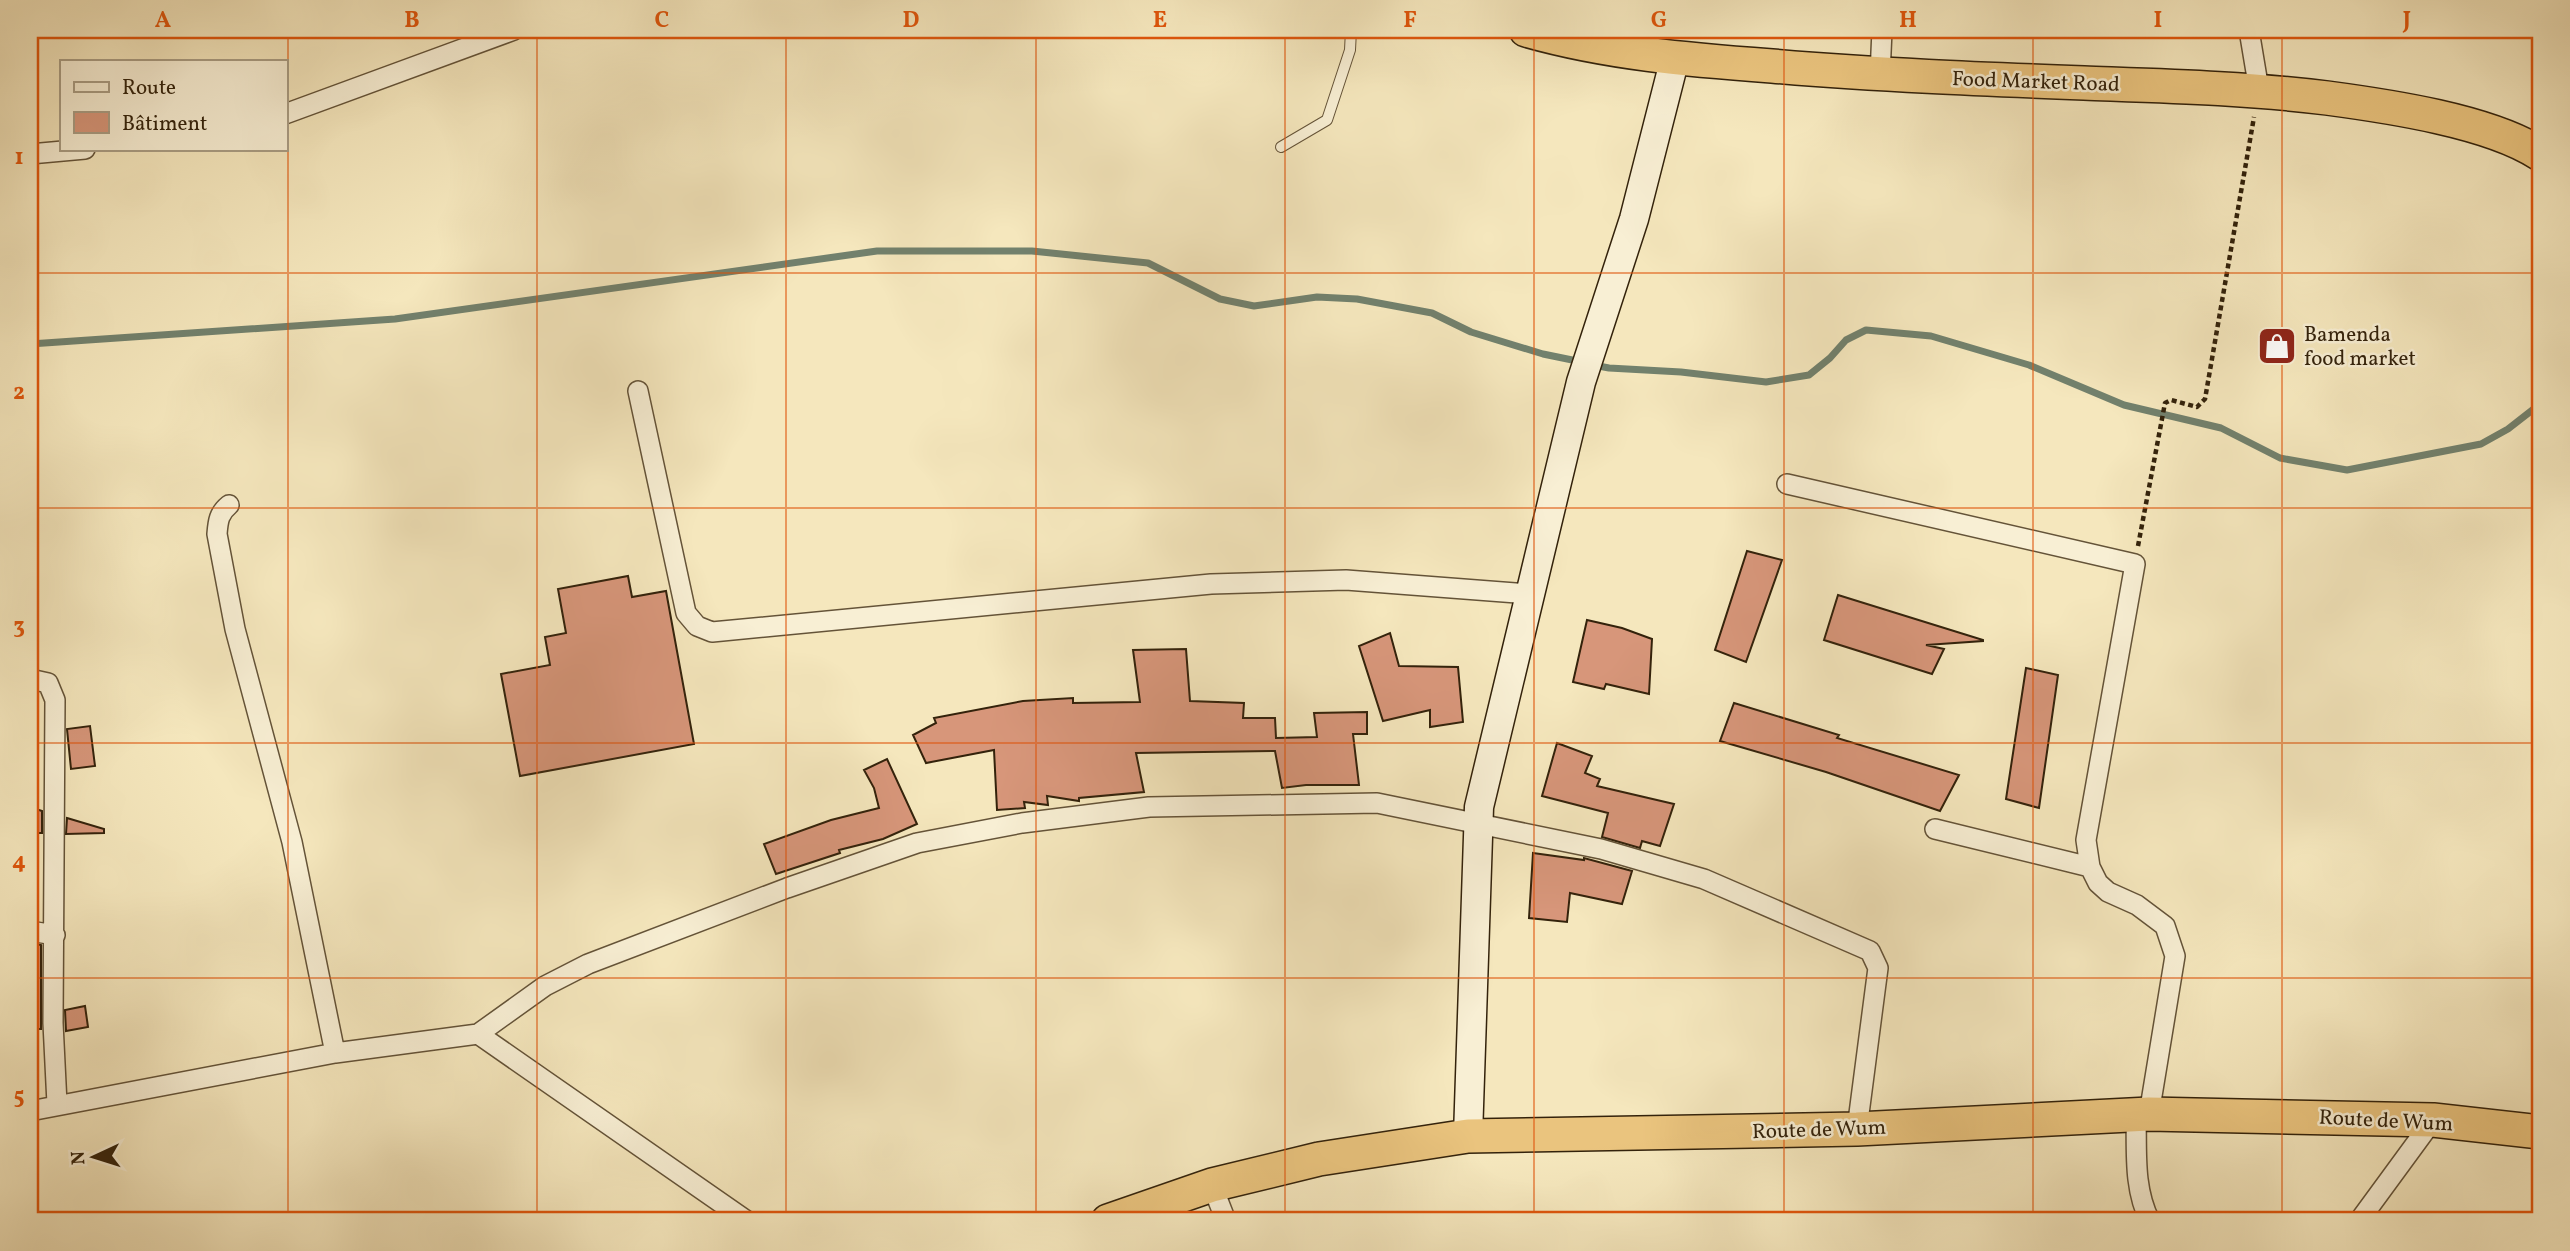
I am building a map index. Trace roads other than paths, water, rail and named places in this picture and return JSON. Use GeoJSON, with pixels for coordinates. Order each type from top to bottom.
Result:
{"type":"FeatureCollection","features":[{"type":"Feature","properties":{"kind":"highway","name":"Food Market Road"},"geometry":{"type":"LineString","coordinates":[[1543,32],[1675,58],[1880,75],[2259,90],[2377,105],[2448,121],[2497,133],[2540,155]]}},
{"type":"Feature","properties":{"kind":"highway","name":"Route de Wum"},"geometry":{"type":"LineString","coordinates":[[1108,1221],[1212,1185],[1319,1159],[1468,1136],[1857,1129],[2143,1114],[2433,1120],[2540,1132]]}},
{"type":"Feature","properties":{"kind":"main road"},"geometry":{"type":"LineString","coordinates":[[1468,1136],[1479,807],[1581,382],[1634,219],[1675,58]]}},
{"type":"Feature","properties":{"kind":"street"},"geometry":{"type":"LineString","coordinates":[[287,113],[514,30]]}},
{"type":"Feature","properties":{"kind":"street"},"geometry":{"type":"LineString","coordinates":[[1880,75],[1882,30]]}},
{"type":"Feature","properties":{"kind":"street"},"geometry":{"type":"LineString","coordinates":[[2249,30],[2259,90]]}},
{"type":"Feature","properties":{"kind":"street"},"geometry":{"type":"LineString","coordinates":[[30,154],[74,150]]}},
{"type":"Feature","properties":{"kind":"street"},"geometry":{"type":"LineString","coordinates":[[638,391],[686,613],[698,626],[712,632],[1210,584],[1346,580],[1529,594]]}},
{"type":"Feature","properties":{"kind":"street"},"geometry":{"type":"LineString","coordinates":[[1787,484],[2135,564],[2086,840],[2090,867],[2098,883],[2108,892],[2137,905],[2165,926],[2175,956],[2143,1114],[2137,1179],[2142,1206],[2150,1221]]}},
{"type":"Feature","properties":{"kind":"street"},"geometry":{"type":"LineString","coordinates":[[229,505],[222,511],[217,534],[236,629],[292,842],[335,1053]]}},
{"type":"Feature","properties":{"kind":"street"},"geometry":{"type":"LineString","coordinates":[[30,679],[48,683],[55,700],[53,1023],[57,1104]]}},
{"type":"Feature","properties":{"kind":"street"},"geometry":{"type":"LineString","coordinates":[[30,1111],[335,1053],[478,1034],[545,986],[588,964],[787,888],[917,843],[1022,823],[1149,807],[1377,803],[1601,849],[1704,879],[1870,951],[1878,968],[1857,1129]]}},
{"type":"Feature","properties":{"kind":"street"},"geometry":{"type":"LineString","coordinates":[[1935,829],[2090,867]]}},
{"type":"Feature","properties":{"kind":"street"},"geometry":{"type":"LineString","coordinates":[[30,932],[55,935]]}},
{"type":"Feature","properties":{"kind":"street"},"geometry":{"type":"LineString","coordinates":[[478,1034],[747,1221]]}},
{"type":"Feature","properties":{"kind":"street"},"geometry":{"type":"LineString","coordinates":[[2359,1221],[2433,1120]]}},
{"type":"Feature","properties":{"kind":"street"},"geometry":{"type":"LineString","coordinates":[[1212,1185],[1226,1221]]}},
{"type":"Feature","properties":{"kind":"lane"},"geometry":{"type":"LineString","coordinates":[[1281,147],[1327,120],[1350,50],[1351,30]]}},
{"type":"Feature","properties":{"kind":"waterway"},"geometry":{"type":"LineString","coordinates":[[30,344],[395,319],[877,251],[1032,251],[1148,263],[1220,299],[1254,306],[1317,297],[1357,299],[1432,313],[1471,332],[1543,354],[1582,362]]}},
{"type":"Feature","properties":{"kind":"waterway"},"geometry":{"type":"LineString","coordinates":[[1593,365],[1766,382],[1809,375],[1846,340],[1866,330],[1931,336],[2029,365],[2124,405],[2221,428],[2280,458],[2347,470],[2481,444],[2508,429],[2540,404]]}},
{"type":"Feature","properties":{"kind":"place","name":"Bamenda food market"},"geometry":{"type":"Point","coordinates":[2277,346]}}]}
